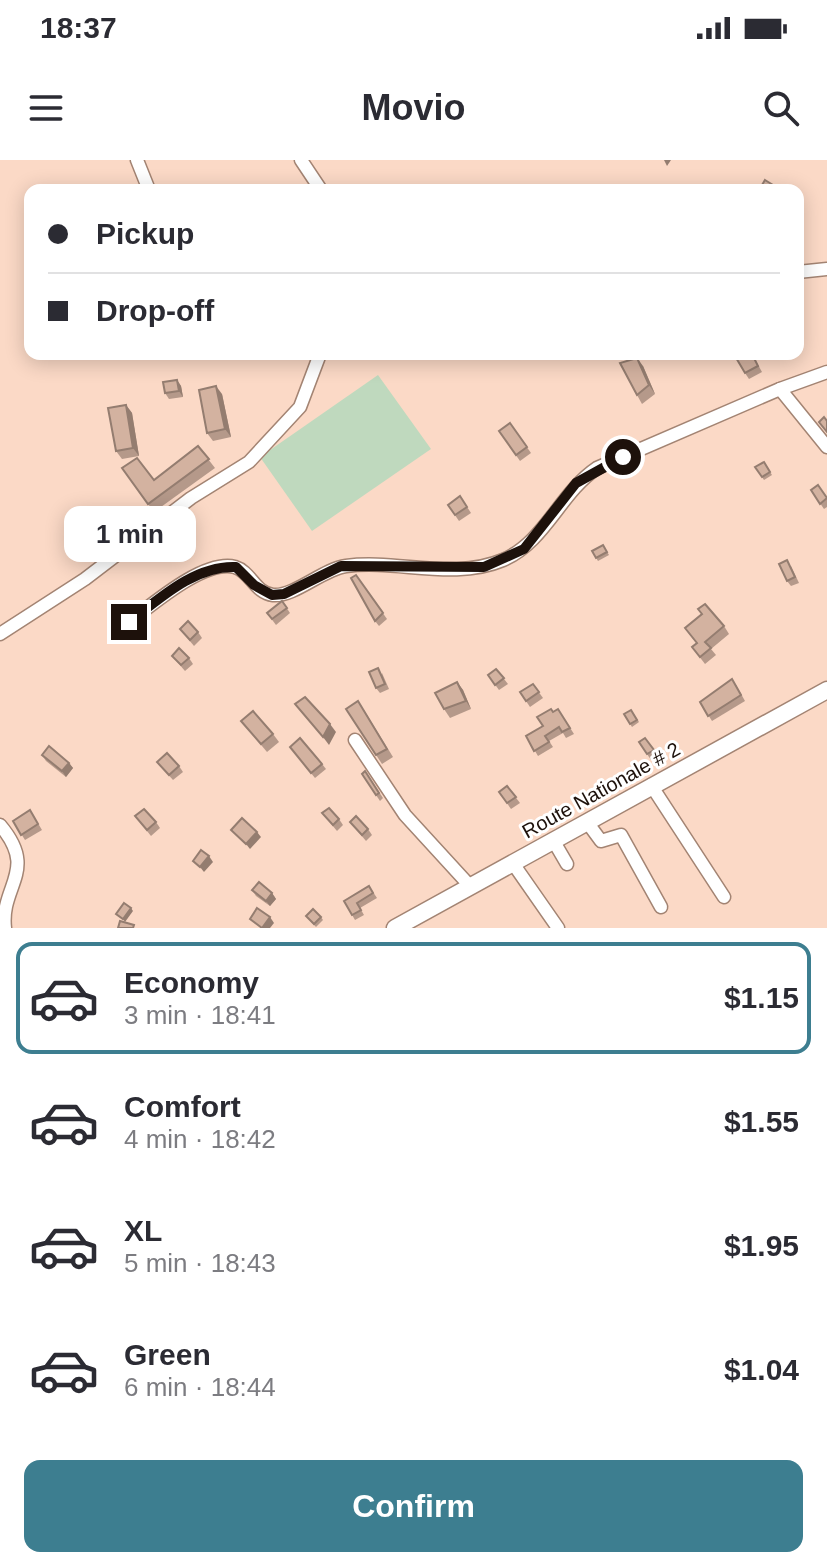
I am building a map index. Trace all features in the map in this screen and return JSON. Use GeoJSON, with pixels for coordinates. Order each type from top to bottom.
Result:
{"type":"FeatureCollection","features":[{"type":"Feature","properties":{"kind":"main road","name":"Route Nationale # 2"},"geometry":{"type":"LineString","coordinates":[[395,928],[827,690]]}},
{"type":"Feature","properties":{"kind":"street"},"geometry":{"type":"LineString","coordinates":[[137,160],[147,184]]}},
{"type":"Feature","properties":{"kind":"street"},"geometry":{"type":"LineString","coordinates":[[301,160],[317,184]]}},
{"type":"Feature","properties":{"kind":"street"},"geometry":{"type":"LineString","coordinates":[[804,271],[827,269]]}},
{"type":"Feature","properties":{"kind":"street"},"geometry":{"type":"LineString","coordinates":[[0,634],[85,579],[191,498],[249,462],[300,407],[318,360]]}},
{"type":"Feature","properties":{"kind":"street"},"geometry":{"type":"LineString","coordinates":[[129,622],[191,578],[224,567],[236,567],[254,585],[272,595],[284,594],[341,566],[484,567],[524,549],[576,483],[597,468],[780,389],[827,372]]}},
{"type":"Feature","properties":{"kind":"street"},"geometry":{"type":"LineString","coordinates":[[780,389],[827,447]]}},
{"type":"Feature","properties":{"kind":"street"},"geometry":{"type":"LineString","coordinates":[[355,740],[405,815],[470,886]]}},
{"type":"Feature","properties":{"kind":"street"},"geometry":{"type":"LineString","coordinates":[[651,785],[724,897]]}},
{"type":"Feature","properties":{"kind":"street"},"geometry":{"type":"LineString","coordinates":[[587,822],[601,841],[621,835],[661,907]]}},
{"type":"Feature","properties":{"kind":"street"},"geometry":{"type":"LineString","coordinates":[[0,825],[16,849],[18,867],[6,908],[5,928]]}},
{"type":"Feature","properties":{"kind":"street"},"geometry":{"type":"LineString","coordinates":[[553,840],[567,864]]}},
{"type":"Feature","properties":{"kind":"street"},"geometry":{"type":"LineString","coordinates":[[512,862],[558,928]]}},
{"type":"Feature","properties":{"kind":"green space"},"geometry":{"type":"Polygon","coordinates":[[[378,375],[431,449],[312,531],[260,457],[378,375]]]}},
{"type":"Feature","properties":{"kind":"building"},"geometry":{"type":"Polygon","coordinates":[[[638,360],[649,385],[637,395],[620,363],[638,360]]]}},
{"type":"Feature","properties":{"kind":"building"},"geometry":{"type":"Polygon","coordinates":[[[737,360],[755,360],[758,366],[745,373],[737,360]]]}},
{"type":"Feature","properties":{"kind":"building"},"geometry":{"type":"Polygon","coordinates":[[[177,380],[179,391],[165,393],[163,382],[177,380]]]}},
{"type":"Feature","properties":{"kind":"building"},"geometry":{"type":"Polygon","coordinates":[[[216,386],[225,429],[207,433],[199,390],[216,386]]]}},
{"type":"Feature","properties":{"kind":"building"},"geometry":{"type":"Polygon","coordinates":[[[126,405],[133,448],[116,451],[108,408],[126,405]]]}},
{"type":"Feature","properties":{"kind":"building"},"geometry":{"type":"Polygon","coordinates":[[[824,417],[827,421],[827,432],[819,422],[824,417]]]}},
{"type":"Feature","properties":{"kind":"building"},"geometry":{"type":"Polygon","coordinates":[[[510,423],[527,447],[516,455],[499,431],[510,423]]]}},
{"type":"Feature","properties":{"kind":"building"},"geometry":{"type":"Polygon","coordinates":[[[198,446],[209,459],[148,504],[122,468],[137,458],[154,480],[198,446]]]}},
{"type":"Feature","properties":{"kind":"building"},"geometry":{"type":"Polygon","coordinates":[[[764,462],[770,472],[762,477],[755,467],[764,462]]]}},
{"type":"Feature","properties":{"kind":"building"},"geometry":{"type":"Polygon","coordinates":[[[818,485],[827,498],[820,504],[811,490],[818,485]]]}},
{"type":"Feature","properties":{"kind":"building"},"geometry":{"type":"Polygon","coordinates":[[[460,496],[467,507],[455,515],[448,505],[460,496]]]}},
{"type":"Feature","properties":{"kind":"building"},"geometry":{"type":"Polygon","coordinates":[[[603,545],[607,552],[596,558],[592,551],[603,545]]]}},
{"type":"Feature","properties":{"kind":"building"},"geometry":{"type":"Polygon","coordinates":[[[787,560],[795,577],[787,581],[779,564],[787,560]]]}},
{"type":"Feature","properties":{"kind":"building"},"geometry":{"type":"Polygon","coordinates":[[[356,575],[383,613],[375,621],[351,578],[356,575]]]}},
{"type":"Feature","properties":{"kind":"building"},"geometry":{"type":"Polygon","coordinates":[[[282,601],[287,608],[272,619],[267,613],[282,601]]]}},
{"type":"Feature","properties":{"kind":"building"},"geometry":{"type":"Polygon","coordinates":[[[705,604],[724,626],[705,642],[711,648],[700,657],[692,647],[697,643],[685,628],[702,614],[698,609],[705,604]]]}},
{"type":"Feature","properties":{"kind":"building"},"geometry":{"type":"Polygon","coordinates":[[[188,621],[198,632],[190,640],[180,629],[188,621]]]}},
{"type":"Feature","properties":{"kind":"building"},"geometry":{"type":"Polygon","coordinates":[[[179,648],[189,658],[181,665],[172,656],[179,648]]]}},
{"type":"Feature","properties":{"kind":"building"},"geometry":{"type":"Polygon","coordinates":[[[378,668],[385,684],[376,688],[369,672],[378,668]]]}},
{"type":"Feature","properties":{"kind":"building"},"geometry":{"type":"Polygon","coordinates":[[[496,669],[504,678],[495,685],[488,675],[496,669]]]}},
{"type":"Feature","properties":{"kind":"building"},"geometry":{"type":"Polygon","coordinates":[[[732,679],[741,695],[708,716],[700,702],[732,679]]]}},
{"type":"Feature","properties":{"kind":"building"},"geometry":{"type":"Polygon","coordinates":[[[457,682],[466,701],[444,709],[435,693],[457,682]]]}},
{"type":"Feature","properties":{"kind":"building"},"geometry":{"type":"Polygon","coordinates":[[[533,684],[539,692],[526,701],[520,692],[533,684]]]}},
{"type":"Feature","properties":{"kind":"building"},"geometry":{"type":"Polygon","coordinates":[[[305,697],[330,724],[323,737],[295,704],[305,697]]]}},
{"type":"Feature","properties":{"kind":"building"},"geometry":{"type":"Polygon","coordinates":[[[358,701],[387,749],[376,755],[346,709],[358,701]]]}},
{"type":"Feature","properties":{"kind":"building"},"geometry":{"type":"Polygon","coordinates":[[[551,709],[553,712],[558,709],[570,728],[562,732],[559,727],[545,736],[549,742],[534,751],[526,736],[543,726],[537,717],[551,709]]]}},
{"type":"Feature","properties":{"kind":"building"},"geometry":{"type":"Polygon","coordinates":[[[631,710],[637,720],[630,724],[624,714],[631,710]]]}},
{"type":"Feature","properties":{"kind":"building"},"geometry":{"type":"Polygon","coordinates":[[[253,711],[273,734],[261,744],[241,721],[253,711]]]}},
{"type":"Feature","properties":{"kind":"building"},"geometry":{"type":"Polygon","coordinates":[[[300,738],[322,764],[311,773],[290,747],[300,738]]]}},
{"type":"Feature","properties":{"kind":"building"},"geometry":{"type":"Polygon","coordinates":[[[645,738],[654,750],[647,754],[639,742],[645,738]]]}},
{"type":"Feature","properties":{"kind":"building"},"geometry":{"type":"Polygon","coordinates":[[[49,746],[69,763],[62,771],[42,755],[49,746]]]}},
{"type":"Feature","properties":{"kind":"building"},"geometry":{"type":"Polygon","coordinates":[[[167,753],[179,766],[169,775],[157,762],[167,753]]]}},
{"type":"Feature","properties":{"kind":"building"},"geometry":{"type":"Polygon","coordinates":[[[365,771],[379,793],[376,795],[362,774],[365,771]]]}},
{"type":"Feature","properties":{"kind":"building"},"geometry":{"type":"Polygon","coordinates":[[[507,786],[516,797],[507,803],[499,792],[507,786]]]}},
{"type":"Feature","properties":{"kind":"building"},"geometry":{"type":"Polygon","coordinates":[[[329,808],[339,819],[333,825],[322,813],[329,808]]]}},
{"type":"Feature","properties":{"kind":"building"},"geometry":{"type":"Polygon","coordinates":[[[144,809],[156,822],[147,830],[135,816],[144,809]]]}},
{"type":"Feature","properties":{"kind":"building"},"geometry":{"type":"Polygon","coordinates":[[[30,810],[38,824],[21,835],[13,821],[30,810]]]}},
{"type":"Feature","properties":{"kind":"building"},"geometry":{"type":"Polygon","coordinates":[[[356,816],[368,829],[362,835],[350,822],[356,816]]]}},
{"type":"Feature","properties":{"kind":"building"},"geometry":{"type":"Polygon","coordinates":[[[242,818],[257,832],[246,844],[231,830],[242,818]]]}},
{"type":"Feature","properties":{"kind":"building"},"geometry":{"type":"Polygon","coordinates":[[[201,850],[209,856],[200,867],[193,861],[201,850]]]}},
{"type":"Feature","properties":{"kind":"building"},"geometry":{"type":"Polygon","coordinates":[[[259,882],[272,893],[266,901],[252,890],[259,882]]]}},
{"type":"Feature","properties":{"kind":"building"},"geometry":{"type":"Polygon","coordinates":[[[369,886],[373,893],[357,903],[361,910],[352,915],[344,901],[369,886]]]}},
{"type":"Feature","properties":{"kind":"building"},"geometry":{"type":"Polygon","coordinates":[[[124,903],[131,908],[123,919],[116,914],[124,903]]]}},
{"type":"Feature","properties":{"kind":"building"},"geometry":{"type":"Polygon","coordinates":[[[257,908],[270,917],[262,928],[250,919],[257,908]]]}},
{"type":"Feature","properties":{"kind":"building"},"geometry":{"type":"Polygon","coordinates":[[[313,909],[321,917],[314,924],[306,916],[313,909]]]}},
{"type":"Feature","properties":{"kind":"building"},"geometry":{"type":"Polygon","coordinates":[[[120,921],[134,925],[133,928],[118,928],[120,921]]]}},
{"type":"Feature","properties":{"kind":"route"},"geometry":{"type":"LineString","coordinates":[[129,622],[191,578],[224,567],[236,567],[254,585],[272,595],[284,594],[341,566],[484,567],[505,560],[524,549],[538,534],[576,483],[597,468],[623,457]]}}]}
